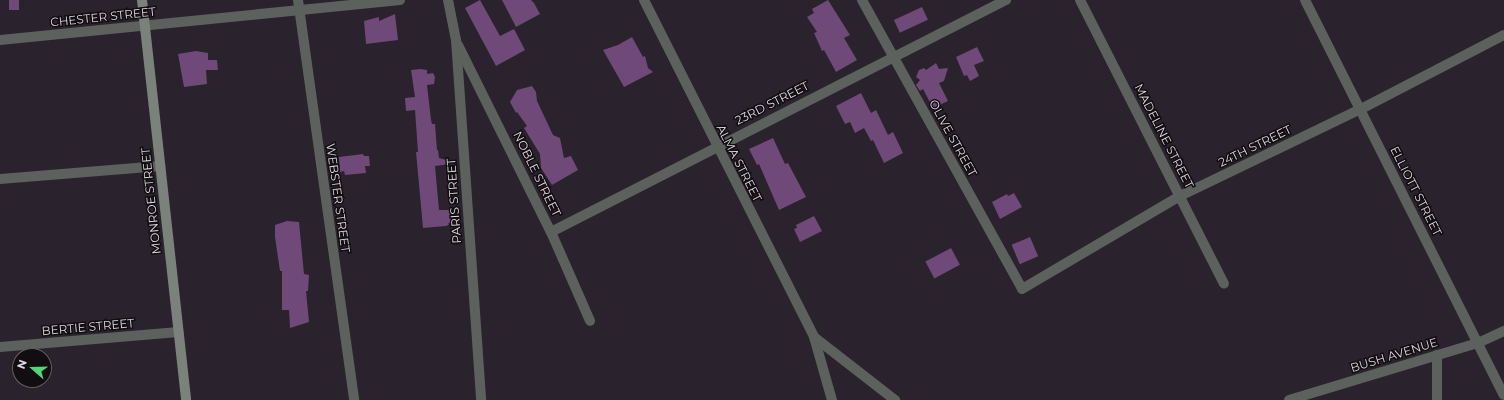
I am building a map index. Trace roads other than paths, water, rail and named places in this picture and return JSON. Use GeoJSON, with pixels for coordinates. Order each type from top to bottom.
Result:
{"type":"FeatureCollection","features":[{"type":"Feature","properties":{"kind":"main road","name":"MONROE STREET"},"geometry":{"type":"LineString","coordinates":[[142,0],[186,400]]}},
{"type":"Feature","properties":{"kind":"street","name":"CHESTER STREET"},"geometry":{"type":"LineString","coordinates":[[0,40],[145,26],[298,5],[400,0]]}},
{"type":"Feature","properties":{"kind":"street","name":"PARIS STREET"},"geometry":{"type":"LineString","coordinates":[[448,0],[456,40],[481,400]]}},
{"type":"Feature","properties":{"kind":"street","name":"ALMA STREET"},"geometry":{"type":"LineString","coordinates":[[644,0],[716,146],[814,337],[832,400]]}},
{"type":"Feature","properties":{"kind":"street","name":"OLIVE STREET"},"geometry":{"type":"LineString","coordinates":[[862,0],[1022,289]]}},
{"type":"Feature","properties":{"kind":"street","name":"23RD STREET"},"geometry":{"type":"LineString","coordinates":[[551,232],[716,146],[1006,0]]}},
{"type":"Feature","properties":{"kind":"street","name":"MADELINE STREET"},"geometry":{"type":"LineString","coordinates":[[1080,0],[1224,284]]}},
{"type":"Feature","properties":{"kind":"street","name":"ELLIOTT STREET"},"geometry":{"type":"LineString","coordinates":[[1306,0],[1504,394]]}},
{"type":"Feature","properties":{"kind":"street","name":"WEBSTER STREET"},"geometry":{"type":"LineString","coordinates":[[298,5],[354,400]]}},
{"type":"Feature","properties":{"kind":"street","name":"24TH STREET"},"geometry":{"type":"LineString","coordinates":[[1022,289],[1180,196],[1360,109],[1504,35]]}},
{"type":"Feature","properties":{"kind":"street","name":"NOBLE STREET"},"geometry":{"type":"LineString","coordinates":[[456,40],[551,232],[590,321]]}},
{"type":"Feature","properties":{"kind":"street"},"geometry":{"type":"LineString","coordinates":[[0,179],[160,166]]}},
{"type":"Feature","properties":{"kind":"street","name":"BUSH AVENUE"},"geometry":{"type":"LineString","coordinates":[[1289,400],[1478,343],[1504,331]]}},
{"type":"Feature","properties":{"kind":"street","name":"BERTIE STREET"},"geometry":{"type":"LineString","coordinates":[[0,347],[178,332]]}},
{"type":"Feature","properties":{"kind":"street","name":"ALMA STREET"},"geometry":{"type":"LineString","coordinates":[[814,337],[894,400]]}},
{"type":"Feature","properties":{"kind":"street"},"geometry":{"type":"LineString","coordinates":[[1437,400],[1438,355]]}}]}
